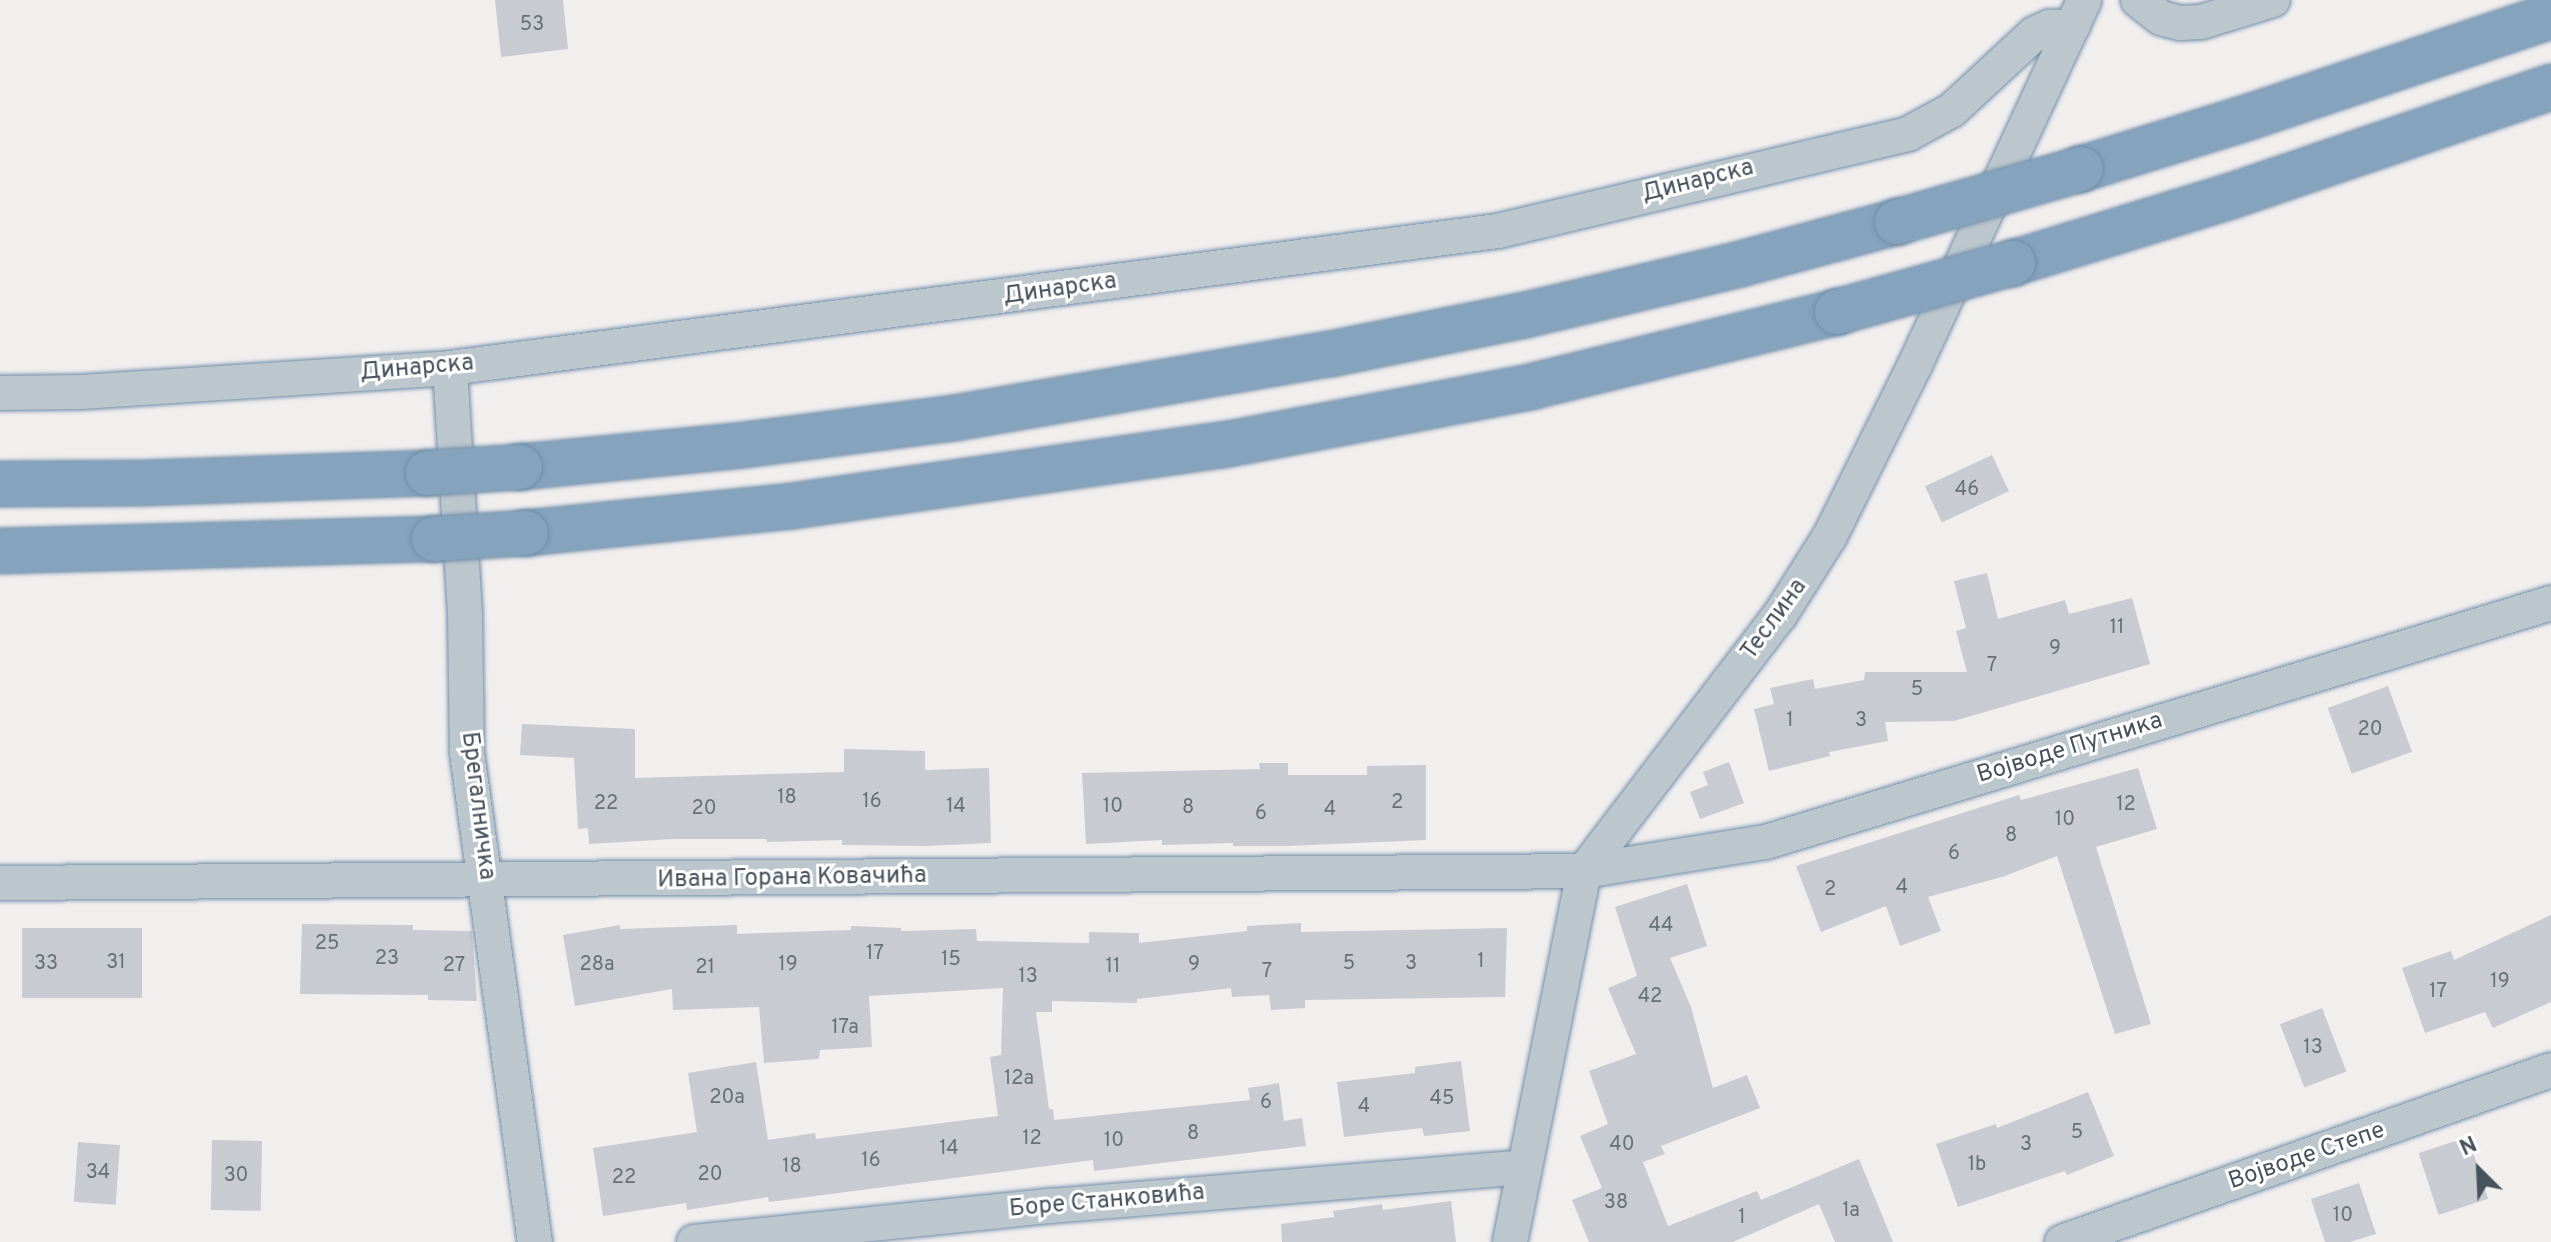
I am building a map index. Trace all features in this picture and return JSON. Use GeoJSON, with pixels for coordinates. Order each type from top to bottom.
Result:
{"type":"FeatureCollection","features":[{"type":"Feature","properties":{"kind":"highway"},"geometry":{"type":"LineString","coordinates":[[0,484],[142,483],[428,473],[736,446],[954,418],[1330,354],[1586,301],[1897,222],[2249,117],[2551,16]]}},
{"type":"Feature","properties":{"kind":"highway"},"geometry":{"type":"LineString","coordinates":[[0,551],[434,539],[526,533],[807,505],[1223,445],[1534,386],[1837,312],[2013,263],[2216,201],[2551,87]]}},
{"type":"Feature","properties":{"kind":"street"},"geometry":{"type":"LineString","coordinates":[[2138,0],[2161,18],[2180,23],[2201,22],[2273,0]]}},
{"type":"Feature","properties":{"kind":"street","name":"Динарска"},"geometry":{"type":"LineString","coordinates":[[0,393],[81,392],[450,368],[1498,231],[1908,134],[1952,110],[2034,34],[2078,13]]}},
{"type":"Feature","properties":{"kind":"street","name":"Теслина"},"geometry":{"type":"LineString","coordinates":[[1510,1242],[1522,1167],[1584,871],[1780,615],[1830,536],[1901,395],[2078,13]]}},
{"type":"Feature","properties":{"kind":"street","name":"Брегалничка"},"geometry":{"type":"LineString","coordinates":[[450,368],[465,614],[467,753],[535,1242]]}},
{"type":"Feature","properties":{"kind":"street","name":"Војводе Путника"},"geometry":{"type":"LineString","coordinates":[[1584,871],[1766,842],[2551,603]]}},
{"type":"Feature","properties":{"kind":"street","name":"Ивана Горана Ковачића"},"geometry":{"type":"LineString","coordinates":[[0,883],[1584,871]]}},
{"type":"Feature","properties":{"kind":"street","name":"Војводе Степе"},"geometry":{"type":"LineString","coordinates":[[2062,1242],[2551,1070]]}},
{"type":"Feature","properties":{"kind":"street","name":"Боре Станковића"},"geometry":{"type":"LineString","coordinates":[[694,1242],[1051,1206],[1522,1167]]}},
{"type":"Feature","properties":{"kind":"building"},"geometry":{"type":"Polygon","coordinates":[[[495,0],[563,0],[568,49],[501,57],[495,0]]]}},
{"type":"Feature","properties":{"kind":"building"},"geometry":{"type":"Polygon","coordinates":[[[1992,455],[2009,491],[1942,523],[1925,486],[1992,455]]]}},
{"type":"Feature","properties":{"kind":"building"},"geometry":{"type":"Polygon","coordinates":[[[1987,573],[1998,619],[2065,600],[2069,614],[2132,598],[2150,664],[1954,721],[1885,722],[1888,741],[1829,752],[1830,756],[1769,771],[1754,709],[1774,704],[1770,688],[1813,679],[1815,689],[1864,680],[1865,672],[1967,672],[1956,631],[1966,628],[1954,581],[1987,573]]]}},
{"type":"Feature","properties":{"kind":"building"},"geometry":{"type":"Polygon","coordinates":[[[2388,686],[2412,752],[2352,774],[2328,708],[2388,686]]]}},
{"type":"Feature","properties":{"kind":"building"},"geometry":{"type":"Polygon","coordinates":[[[522,724],[635,729],[635,778],[844,772],[844,749],[925,751],[925,770],[989,768],[991,843],[842,845],[842,840],[767,842],[766,839],[674,839],[589,844],[588,828],[578,829],[574,758],[520,755],[522,724]]]}},
{"type":"Feature","properties":{"kind":"building"},"geometry":{"type":"Polygon","coordinates":[[[1729,762],[1744,803],[1700,819],[1690,792],[1708,785],[1703,772],[1729,762]]]}},
{"type":"Feature","properties":{"kind":"building"},"geometry":{"type":"Polygon","coordinates":[[[1259,763],[1288,763],[1288,775],[1367,775],[1367,766],[1426,765],[1426,840],[1288,846],[1233,846],[1233,843],[1162,845],[1162,840],[1086,844],[1082,773],[1260,769],[1259,763]]]}},
{"type":"Feature","properties":{"kind":"building"},"geometry":{"type":"Polygon","coordinates":[[[2138,768],[2157,829],[2096,847],[2151,1024],[2115,1034],[2057,856],[2002,877],[1928,897],[1941,931],[1900,946],[1886,906],[1821,932],[1796,866],[2019,795],[2021,800],[2138,768]]]}},
{"type":"Feature","properties":{"kind":"building"},"geometry":{"type":"Polygon","coordinates":[[[1687,884],[1707,946],[1670,958],[1691,1007],[1713,1088],[1747,1075],[1760,1108],[1661,1146],[1665,1154],[1643,1162],[1668,1226],[1757,1191],[1761,1200],[1859,1159],[1893,1242],[1835,1242],[1819,1204],[1733,1242],[1589,1242],[1572,1200],[1602,1188],[1580,1136],[1608,1124],[1589,1071],[1636,1054],[1608,988],[1637,976],[1615,907],[1687,884]]]}},
{"type":"Feature","properties":{"kind":"building"},"geometry":{"type":"Polygon","coordinates":[[[2551,915],[2551,1002],[2493,1028],[2485,1012],[2425,1033],[2402,968],[2451,951],[2454,960],[2551,915]]]}},
{"type":"Feature","properties":{"kind":"building"},"geometry":{"type":"Polygon","coordinates":[[[1301,923],[1301,932],[1507,928],[1505,997],[1305,1000],[1305,1008],[1271,1010],[1269,995],[1232,997],[1231,988],[1137,999],[1137,1003],[1052,1001],[1052,1012],[1036,1012],[1049,1109],[1053,1109],[1054,1120],[1250,1100],[1248,1088],[1279,1083],[1284,1121],[1302,1118],[1306,1146],[1094,1171],[1093,1160],[769,1202],[768,1197],[687,1210],[686,1203],[603,1216],[593,1148],[697,1132],[688,1073],[756,1062],[768,1140],[815,1133],[816,1139],[998,1116],[990,1057],[1001,1055],[1003,988],[869,996],[872,1047],[820,1050],[819,1059],[764,1063],[759,1007],[673,1010],[672,989],[575,1006],[563,935],[620,925],[620,929],[737,925],[737,934],[851,930],[851,926],[901,928],[901,931],[976,929],[977,941],[1089,943],[1089,932],[1139,933],[1139,943],[1247,931],[1247,926],[1301,923]]]}},
{"type":"Feature","properties":{"kind":"building"},"geometry":{"type":"Polygon","coordinates":[[[302,924],[413,925],[413,930],[472,931],[477,1001],[428,1000],[428,995],[300,994],[302,924]]]}},
{"type":"Feature","properties":{"kind":"building"},"geometry":{"type":"Polygon","coordinates":[[[22,928],[142,928],[142,998],[22,998],[22,928]]]}},
{"type":"Feature","properties":{"kind":"building"},"geometry":{"type":"Polygon","coordinates":[[[2322,1008],[2346,1071],[2304,1088],[2280,1024],[2322,1008]]]}},
{"type":"Feature","properties":{"kind":"building"},"geometry":{"type":"Polygon","coordinates":[[[1461,1061],[1470,1131],[1424,1136],[1422,1128],[1344,1137],[1337,1082],[1415,1073],[1415,1067],[1461,1061]]]}},
{"type":"Feature","properties":{"kind":"building"},"geometry":{"type":"Polygon","coordinates":[[[2088,1092],[2114,1156],[2067,1175],[2065,1171],[1958,1207],[1936,1144],[1996,1124],[1997,1128],[2088,1092]]]}},
{"type":"Feature","properties":{"kind":"building"},"geometry":{"type":"Polygon","coordinates":[[[2468,1137],[2488,1199],[2439,1215],[2419,1153],[2468,1137]]]}},
{"type":"Feature","properties":{"kind":"building"},"geometry":{"type":"Polygon","coordinates":[[[212,1140],[262,1141],[261,1211],[211,1210],[212,1140]]]}},
{"type":"Feature","properties":{"kind":"building"},"geometry":{"type":"Polygon","coordinates":[[[78,1142],[120,1145],[116,1205],[74,1202],[78,1142]]]}},
{"type":"Feature","properties":{"kind":"building"},"geometry":{"type":"Polygon","coordinates":[[[2359,1183],[2376,1234],[2350,1242],[2325,1242],[2311,1199],[2359,1183]]]}},
{"type":"Feature","properties":{"kind":"building"},"geometry":{"type":"Polygon","coordinates":[[[1451,1201],[1456,1242],[1282,1242],[1281,1224],[1334,1217],[1333,1211],[1382,1204],[1383,1210],[1451,1201]]]}}]}
